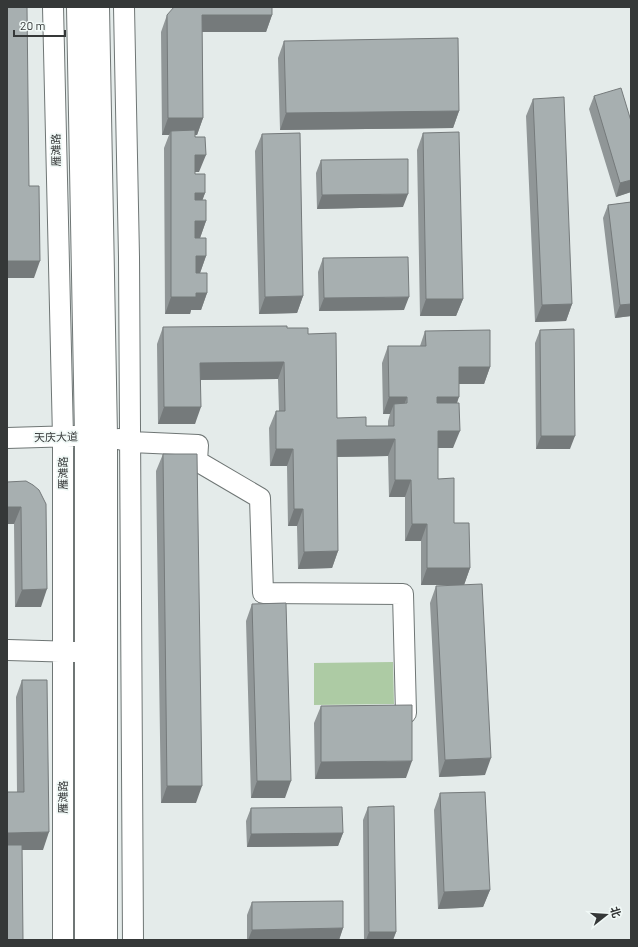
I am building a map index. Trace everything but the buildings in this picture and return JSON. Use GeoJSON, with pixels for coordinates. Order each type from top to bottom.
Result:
{"type":"FeatureCollection","features":[{"type":"Feature","properties":{"kind":"main road","name":"雁滩路"},"geometry":{"type":"LineString","coordinates":[[78,7],[96,436],[106,940]]}},
{"type":"Feature","properties":{"kind":"main road","name":"雁滩路"},"geometry":{"type":"LineString","coordinates":[[86,940],[86,652],[96,436],[98,7]]}},
{"type":"Feature","properties":{"kind":"street","name":"雁滩路"},"geometry":{"type":"LineString","coordinates":[[53,7],[63,437],[63,940]]}},
{"type":"Feature","properties":{"kind":"street"},"geometry":{"type":"LineString","coordinates":[[124,7],[129,249],[133,940]]}},
{"type":"Feature","properties":{"kind":"street","name":"天庆大道"},"geometry":{"type":"LineString","coordinates":[[7,438],[96,436],[130,442],[198,445],[197,461],[260,498],[263,593],[404,594],[406,713]]}},
{"type":"Feature","properties":{"kind":"street"},"geometry":{"type":"LineString","coordinates":[[8,650],[86,652]]}},
{"type":"Feature","properties":{"kind":"green space"},"geometry":{"type":"Polygon","coordinates":[[[393,662],[394,704],[314,705],[314,663],[393,662]]]}}]}
